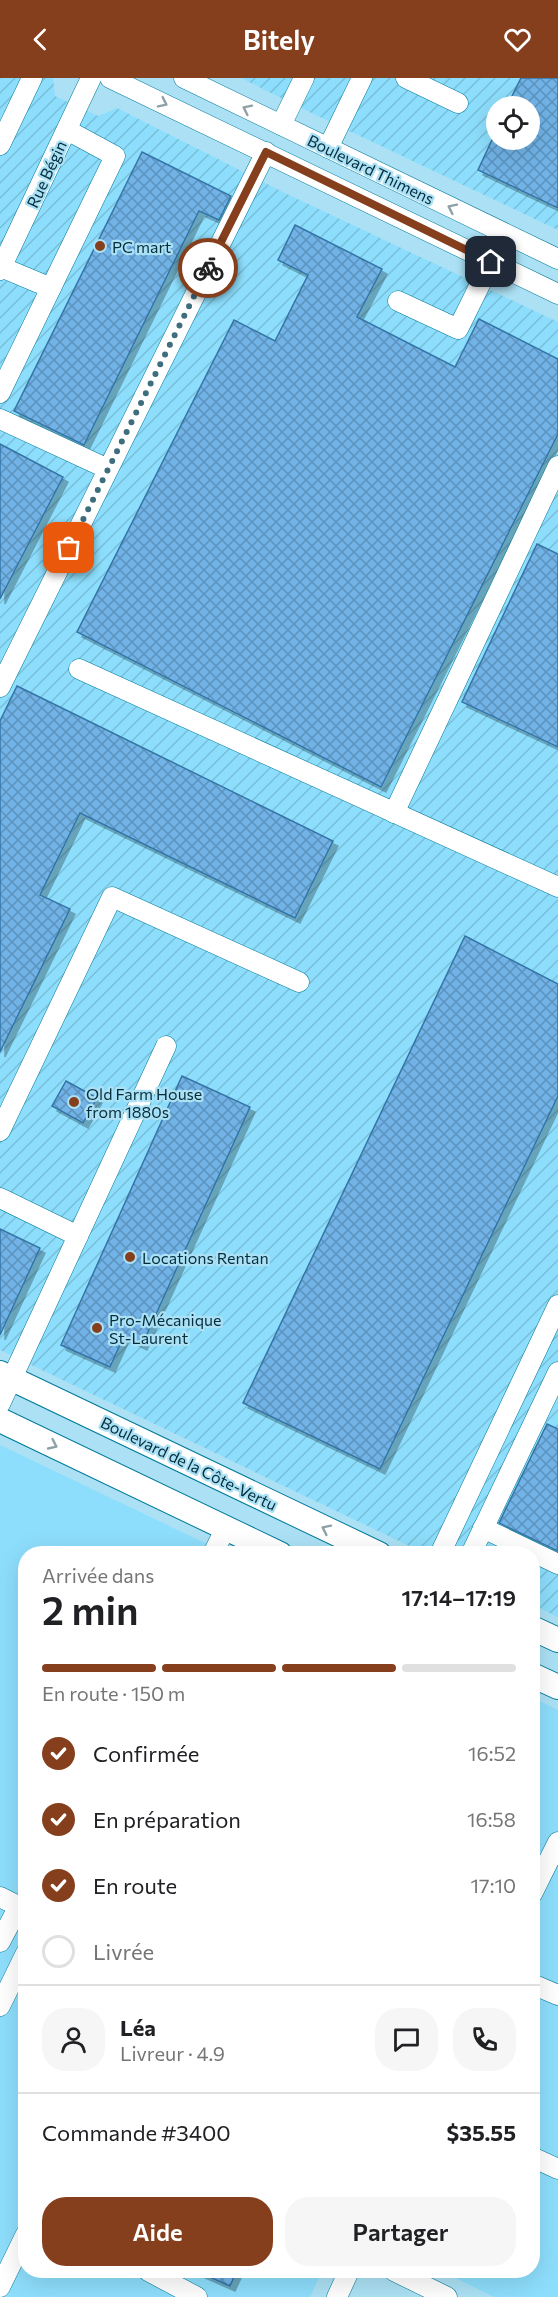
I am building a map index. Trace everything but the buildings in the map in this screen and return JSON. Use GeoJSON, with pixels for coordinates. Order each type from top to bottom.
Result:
{"type":"FeatureCollection","features":[{"type":"Feature","properties":{"kind":"main road","name":"Boulevard de la Côte-Vertu"},"geometry":{"type":"LineString","coordinates":[[6,1376],[362,1546]]}},
{"type":"Feature","properties":{"kind":"main road"},"geometry":{"type":"LineString","coordinates":[[0,1420],[264,1546]]}},
{"type":"Feature","properties":{"kind":"main road"},"geometry":{"type":"LineString","coordinates":[[540,1632],[558,1640]]}},
{"type":"Feature","properties":{"kind":"main road"},"geometry":{"type":"LineString","coordinates":[[540,1679],[558,1687]]}},
{"type":"Feature","properties":{"kind":"street"},"geometry":{"type":"LineString","coordinates":[[0,145],[32,78]]}},
{"type":"Feature","properties":{"kind":"street","name":"Rue Bégin"},"geometry":{"type":"LineString","coordinates":[[1,269],[92,78]]}},
{"type":"Feature","properties":{"kind":"street","name":"Boulevard Thimens"},"geometry":{"type":"LineString","coordinates":[[110,78],[558,294]]}},
{"type":"Feature","properties":{"kind":"street","name":"Boulevard Thimens"},"geometry":{"type":"LineString","coordinates":[[184,78],[558,259]]}},
{"type":"Feature","properties":{"kind":"street"},"geometry":{"type":"LineString","coordinates":[[281,125],[304,78]]}},
{"type":"Feature","properties":{"kind":"street"},"geometry":{"type":"LineString","coordinates":[[328,148],[362,78]]}},
{"type":"Feature","properties":{"kind":"street"},"geometry":{"type":"LineString","coordinates":[[406,78],[458,103]]}},
{"type":"Feature","properties":{"kind":"street"},"geometry":{"type":"LineString","coordinates":[[0,393],[115,156],[67,130]]}},
{"type":"Feature","properties":{"kind":"street"},"geometry":{"type":"LineString","coordinates":[[296,168],[310,139]]}},
{"type":"Feature","properties":{"kind":"street"},"geometry":{"type":"LineString","coordinates":[[0,687],[266,152]]}},
{"type":"Feature","properties":{"kind":"street"},"geometry":{"type":"LineString","coordinates":[[398,301],[458,330],[505,234]]}},
{"type":"Feature","properties":{"kind":"street"},"geometry":{"type":"LineString","coordinates":[[1,269],[51,288]]}},
{"type":"Feature","properties":{"kind":"street"},"geometry":{"type":"LineString","coordinates":[[0,418],[108,469]]}},
{"type":"Feature","properties":{"kind":"street"},"geometry":{"type":"LineString","coordinates":[[394,813],[558,466]]}},
{"type":"Feature","properties":{"kind":"street"},"geometry":{"type":"LineString","coordinates":[[79,669],[558,887]]}},
{"type":"Feature","properties":{"kind":"street"},"geometry":{"type":"LineString","coordinates":[[0,1131],[112,897],[298,982]]}},
{"type":"Feature","properties":{"kind":"street"},"geometry":{"type":"LineString","coordinates":[[0,1404],[6,1376],[78,1236],[166,1046]]}},
{"type":"Feature","properties":{"kind":"street"},"geometry":{"type":"LineString","coordinates":[[0,1198],[78,1236]]}},
{"type":"Feature","properties":{"kind":"street"},"geometry":{"type":"LineString","coordinates":[[444,1546],[558,1305]]}},
{"type":"Feature","properties":{"kind":"street"},"geometry":{"type":"LineString","coordinates":[[475,1546],[553,1396],[558,1372]]}},
{"type":"Feature","properties":{"kind":"street"},"geometry":{"type":"LineString","coordinates":[[217,1546],[225,1527]]}},
{"type":"Feature","properties":{"kind":"street"},"geometry":{"type":"LineString","coordinates":[[483,1528],[520,1546]]}},
{"type":"Feature","properties":{"kind":"street"},"geometry":{"type":"LineString","coordinates":[[540,1555],[558,1564]]}},
{"type":"Feature","properties":{"kind":"street"},"geometry":{"type":"LineString","coordinates":[[540,1879],[558,1842]]}},
{"type":"Feature","properties":{"kind":"street"},"geometry":{"type":"LineString","coordinates":[[0,1897],[18,1906]]}},
{"type":"Feature","properties":{"kind":"street"},"geometry":{"type":"LineString","coordinates":[[0,1942],[18,1914]]}},
{"type":"Feature","properties":{"kind":"street"},"geometry":{"type":"LineString","coordinates":[[0,2006],[18,1970]]}},
{"type":"Feature","properties":{"kind":"street"},"geometry":{"type":"LineString","coordinates":[[540,1987],[558,1995]]}},
{"type":"Feature","properties":{"kind":"street"},"geometry":{"type":"LineString","coordinates":[[540,2161],[558,2169]]}},
{"type":"Feature","properties":{"kind":"street"},"geometry":{"type":"LineString","coordinates":[[0,2287],[18,2250]]}},
{"type":"Feature","properties":{"kind":"street"},"geometry":{"type":"LineString","coordinates":[[161,2278],[197,2297]]}},
{"type":"Feature","properties":{"kind":"street"},"geometry":{"type":"LineString","coordinates":[[337,2297],[346,2278]]}},
{"type":"Feature","properties":{"kind":"street"},"geometry":{"type":"LineString","coordinates":[[408,2278],[447,2297]]}},
{"type":"Feature","properties":{"kind":"shaded area"},"geometry":{"type":"Polygon","coordinates":[[[0,78],[53,78],[55,96],[98,116],[117,108],[285,193],[558,322],[558,1617],[540,1608],[540,1546],[409,1546],[0,1350],[0,78]]]}},
{"type":"Feature","properties":{"kind":"shaded area"},"geometry":{"type":"Polygon","coordinates":[[[241,78],[558,78],[558,230],[301,108],[241,78]]]}},
{"type":"Feature","properties":{"kind":"shaded area"},"geometry":{"type":"Polygon","coordinates":[[[0,1445],[211,1546],[18,1546],[18,2278],[319,2278],[310,2297],[0,2297],[0,1445]]]}},
{"type":"Feature","properties":{"kind":"shaded area"},"geometry":{"type":"Polygon","coordinates":[[[540,1701],[558,1710],[558,2297],[494,2297],[455,2278],[540,2278],[540,1701]]]}},
{"type":"Feature","properties":{"kind":"way so far"},"geometry":{"type":"LineString","coordinates":[[69,548],[208,268]]}},
{"type":"Feature","properties":{"kind":"place","name":"PC mart"},"geometry":{"type":"Point","coordinates":[100,246]}},
{"type":"Feature","properties":{"kind":"place","name":"Old Farm House from 1880s"},"geometry":{"type":"Point","coordinates":[74,1102]}},
{"type":"Feature","properties":{"kind":"place","name":"Locations Rentan"},"geometry":{"type":"Point","coordinates":[130,1257]}},
{"type":"Feature","properties":{"kind":"place","name":"Pro-Mécanique St-Laurent"},"geometry":{"type":"Point","coordinates":[97,1328]}},
{"type":"Feature","properties":{"kind":"route"},"geometry":{"type":"LineString","coordinates":[[208,268],[266,152],[491,262]]}}]}
